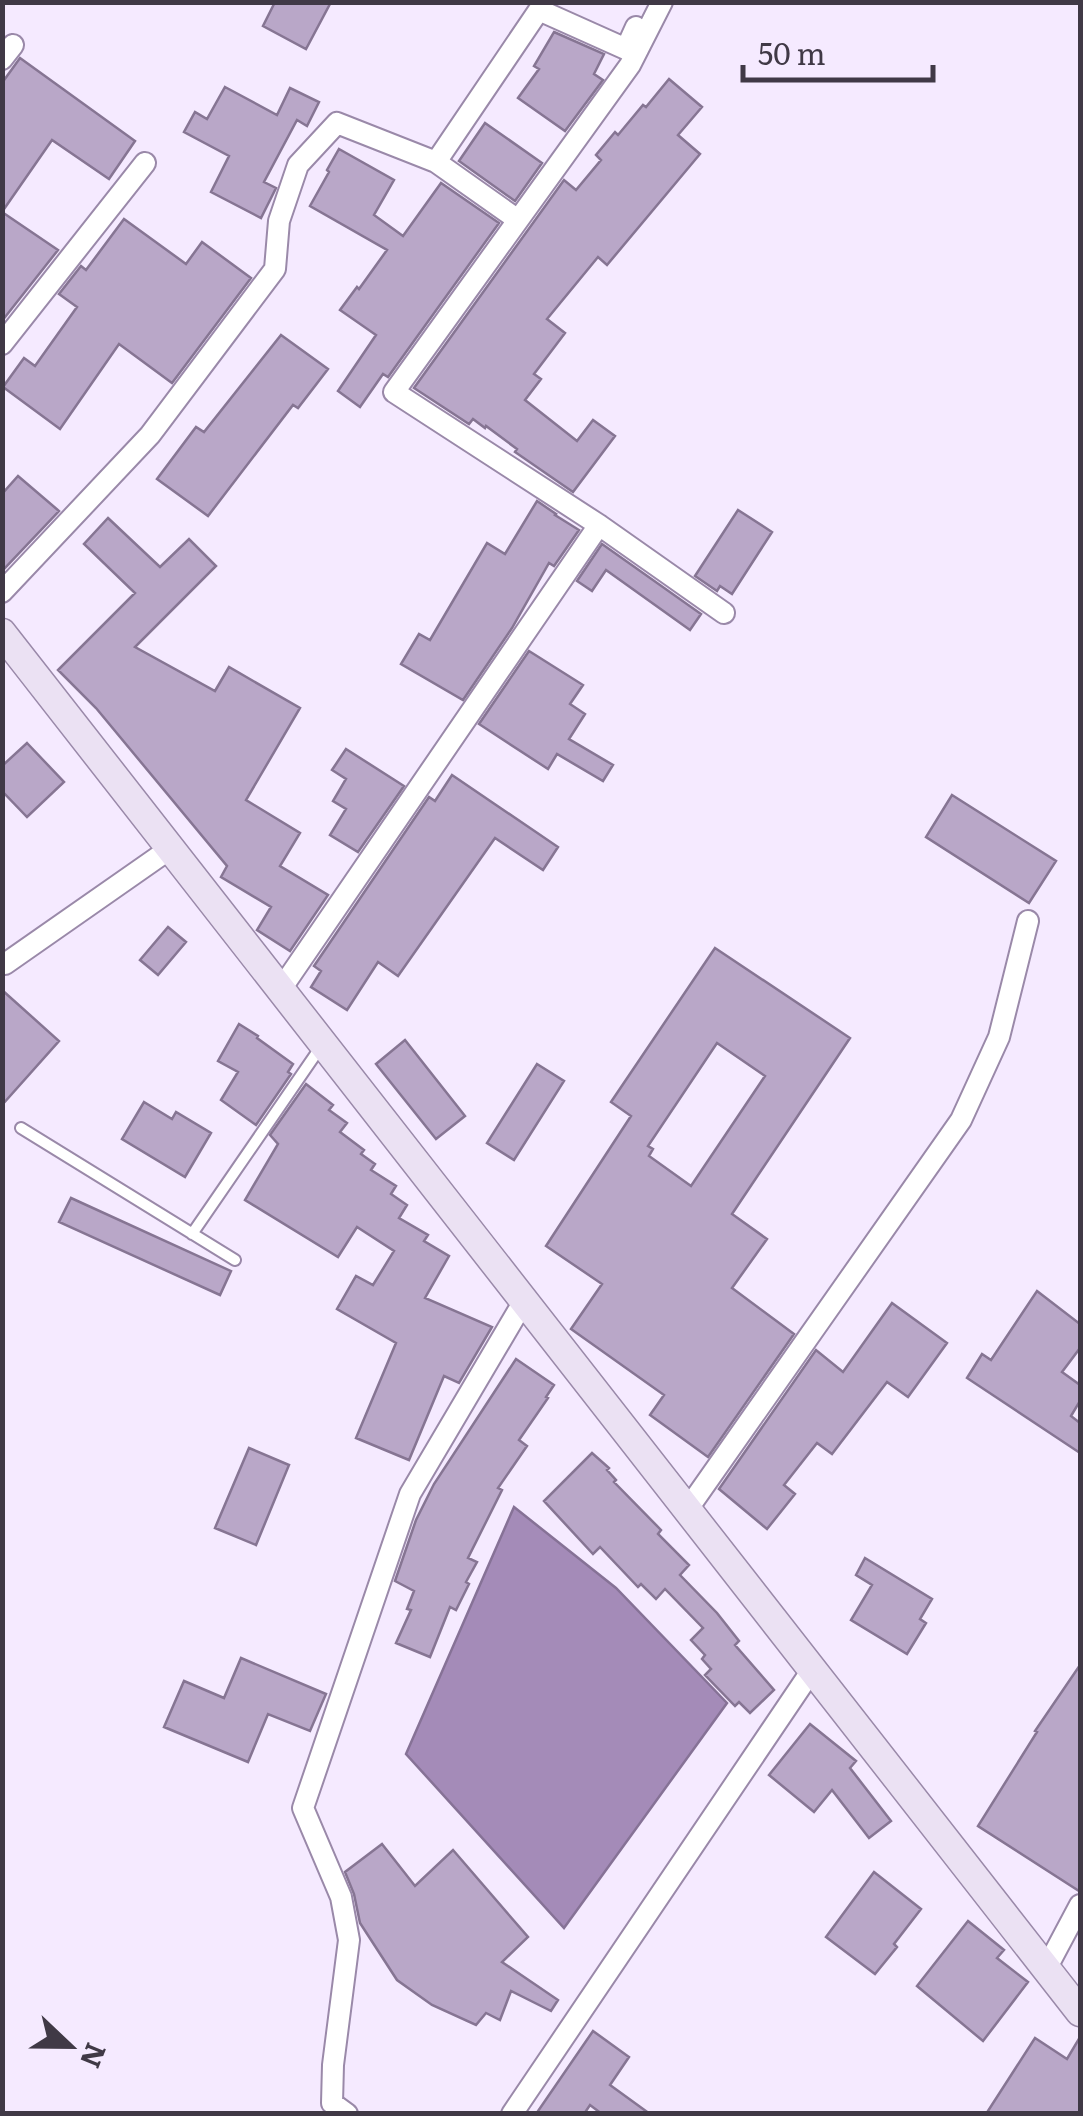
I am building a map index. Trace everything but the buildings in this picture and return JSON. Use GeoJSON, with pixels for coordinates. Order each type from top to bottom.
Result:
{"type":"FeatureCollection","features":[{"type":"Feature","properties":{"kind":"main road"},"geometry":{"type":"LineString","coordinates":[[2,633],[1080,2012]]}},
{"type":"Feature","properties":{"kind":"street"},"geometry":{"type":"LineString","coordinates":[[436,162],[531,6],[626,48],[647,2]]}},
{"type":"Feature","properties":{"kind":"street"},"geometry":{"type":"LineString","coordinates":[[662,2],[630,65],[394,392],[599,525],[724,613]]}},
{"type":"Feature","properties":{"kind":"street"},"geometry":{"type":"LineString","coordinates":[[2,592],[150,435],[275,269],[278,220],[298,165],[337,123],[436,162],[518,220]]}},
{"type":"Feature","properties":{"kind":"street"},"geometry":{"type":"LineString","coordinates":[[2,344],[144,164]]}},
{"type":"Feature","properties":{"kind":"street"},"geometry":{"type":"LineString","coordinates":[[281,989],[599,525]]}},
{"type":"Feature","properties":{"kind":"street"},"geometry":{"type":"LineString","coordinates":[[5,964],[171,848]]}},
{"type":"Feature","properties":{"kind":"street"},"geometry":{"type":"LineString","coordinates":[[687,1510],[961,1120],[999,1037],[1028,922]]}},
{"type":"Feature","properties":{"kind":"street"},"geometry":{"type":"LineString","coordinates":[[347,2114],[332,2103],[349,1940],[340,1897],[304,1808],[410,1494],[524,1301]]}},
{"type":"Feature","properties":{"kind":"street"},"geometry":{"type":"LineString","coordinates":[[512,2114],[812,1670]]}},
{"type":"Feature","properties":{"kind":"street"},"geometry":{"type":"LineString","coordinates":[[1046,1969],[1080,1906]]}},
{"type":"Feature","properties":{"kind":"lane"},"geometry":{"type":"LineString","coordinates":[[192,1234],[323,1043]]}},
{"type":"Feature","properties":{"kind":"lane"},"geometry":{"type":"LineString","coordinates":[[21,1128],[235,1260]]}},
{"type":"Feature","properties":{"kind":"shaded area"},"geometry":{"type":"Polygon","coordinates":[[[514,1507],[616,1588],[727,1703],[564,1928],[406,1754],[514,1507]]]}}]}
